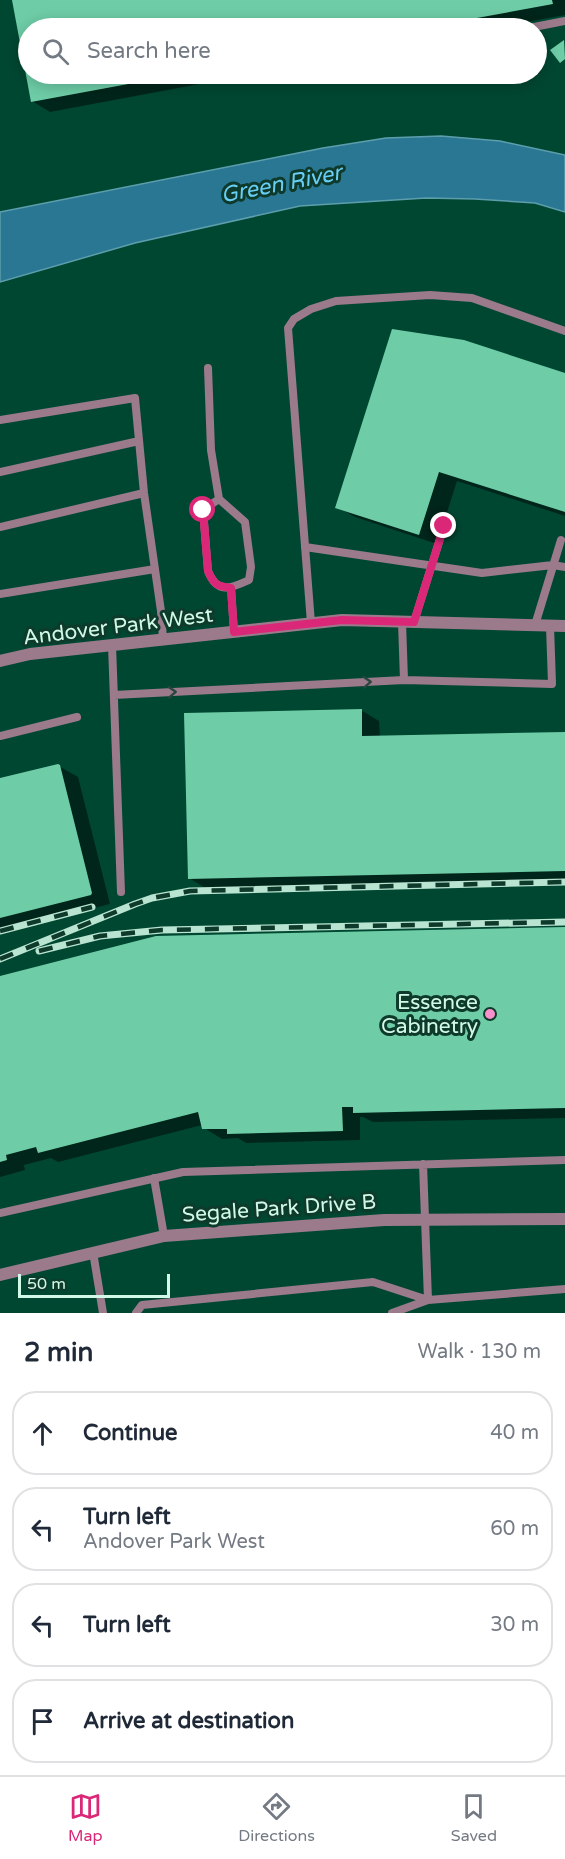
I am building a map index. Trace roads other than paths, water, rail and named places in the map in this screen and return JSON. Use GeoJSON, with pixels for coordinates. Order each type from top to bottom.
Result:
{"type":"FeatureCollection","features":[{"type":"Feature","properties":{"kind":"street","name":"Andover Park West"},"geometry":{"type":"LineString","coordinates":[[0,661],[30,654],[342,620],[565,626]]}},
{"type":"Feature","properties":{"kind":"street","name":"Segale Park Drive B"},"geometry":{"type":"LineString","coordinates":[[0,1275],[164,1236],[384,1220],[565,1219]]}},
{"type":"Feature","properties":{"kind":"lane"},"geometry":{"type":"LineString","coordinates":[[547,24],[565,21]]}},
{"type":"Feature","properties":{"kind":"lane"},"geometry":{"type":"LineString","coordinates":[[311,623],[288,328],[294,319],[311,309],[336,301],[430,295],[472,298],[565,331]]}},
{"type":"Feature","properties":{"kind":"lane"},"geometry":{"type":"LineString","coordinates":[[208,368],[211,450],[219,500],[245,522],[251,567],[249,580],[231,588],[218,586],[208,571],[203,510],[219,500]]}},
{"type":"Feature","properties":{"kind":"lane"},"geometry":{"type":"LineString","coordinates":[[0,420],[135,398],[144,493],[164,639]]}},
{"type":"Feature","properties":{"kind":"lane"},"geometry":{"type":"LineString","coordinates":[[0,472],[139,441]]}},
{"type":"Feature","properties":{"kind":"lane"},"geometry":{"type":"LineString","coordinates":[[0,527],[144,493]]}},
{"type":"Feature","properties":{"kind":"lane"},"geometry":{"type":"LineString","coordinates":[[404,681],[408,622],[431,566],[444,526]]}},
{"type":"Feature","properties":{"kind":"lane"},"geometry":{"type":"LineString","coordinates":[[536,625],[561,540]]}},
{"type":"Feature","properties":{"kind":"lane"},"geometry":{"type":"LineString","coordinates":[[305,547],[482,573],[553,565],[565,567]]}},
{"type":"Feature","properties":{"kind":"lane"},"geometry":{"type":"LineString","coordinates":[[0,594],[155,569]]}},
{"type":"Feature","properties":{"kind":"lane"},"geometry":{"type":"LineString","coordinates":[[231,588],[234,632]]}},
{"type":"Feature","properties":{"kind":"lane"},"geometry":{"type":"LineString","coordinates":[[114,695],[404,681],[552,684],[550,626]]}},
{"type":"Feature","properties":{"kind":"lane"},"geometry":{"type":"LineString","coordinates":[[112,645],[121,892]]}},
{"type":"Feature","properties":{"kind":"lane"},"geometry":{"type":"LineString","coordinates":[[0,736],[78,717]]}},
{"type":"Feature","properties":{"kind":"lane"},"geometry":{"type":"LineString","coordinates":[[0,1213],[183,1172],[565,1160]]}},
{"type":"Feature","properties":{"kind":"lane"},"geometry":{"type":"LineString","coordinates":[[423,1164],[428,1300]]}},
{"type":"Feature","properties":{"kind":"lane"},"geometry":{"type":"LineString","coordinates":[[154,1178],[164,1236]]}},
{"type":"Feature","properties":{"kind":"lane"},"geometry":{"type":"LineString","coordinates":[[93,1252],[103,1313]]}},
{"type":"Feature","properties":{"kind":"lane"},"geometry":{"type":"LineString","coordinates":[[136,1313],[142,1305],[373,1282],[428,1300]]}},
{"type":"Feature","properties":{"kind":"lane"},"geometry":{"type":"LineString","coordinates":[[392,1313],[428,1300],[565,1289]]}},
{"type":"Feature","properties":{"kind":"water","name":"Green River"},"geometry":{"type":"Polygon","coordinates":[[[441,136],[500,141],[565,155],[565,212],[535,203],[475,199],[426,198],[300,206],[135,243],[0,282],[0,212],[323,148],[386,138],[441,136]]]}},
{"type":"Feature","properties":{"kind":"railway"},"geometry":{"type":"LineString","coordinates":[[0,959],[135,904],[152,898],[190,891],[565,882]]}},
{"type":"Feature","properties":{"kind":"railway"},"geometry":{"type":"LineString","coordinates":[[0,931],[92,907]]}},
{"type":"Feature","properties":{"kind":"railway"},"geometry":{"type":"LineString","coordinates":[[39,951],[100,936],[162,930],[565,922]]}},
{"type":"Feature","properties":{"kind":"place","name":"Essence Cabinetry"},"geometry":{"type":"Point","coordinates":[490,1014]}}]}
